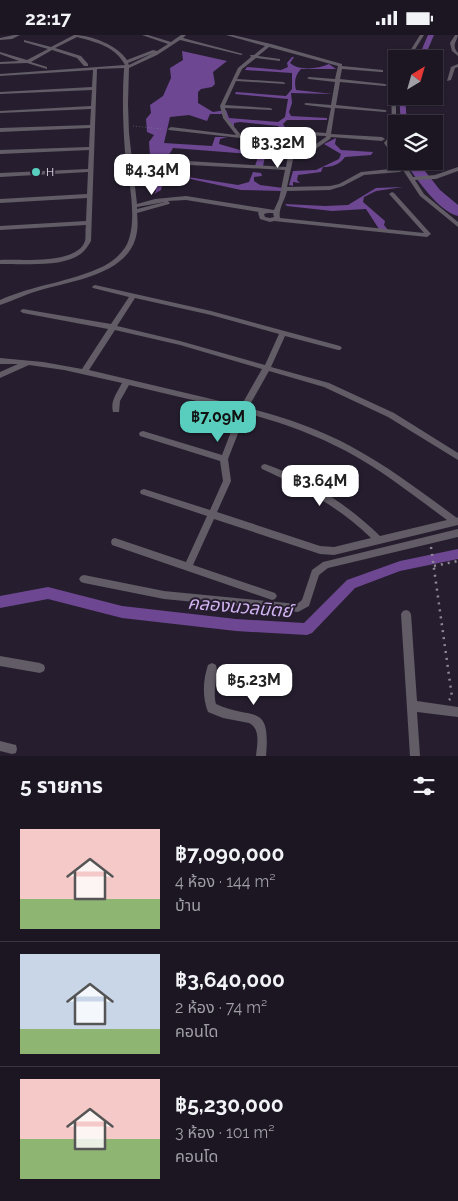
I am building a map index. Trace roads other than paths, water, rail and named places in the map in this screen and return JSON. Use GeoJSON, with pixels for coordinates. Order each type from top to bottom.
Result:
{"type":"FeatureCollection","features":[{"type":"Feature","properties":{"kind":"street"},"geometry":{"type":"LineString","coordinates":[[0,39],[18,35]]}},
{"type":"Feature","properties":{"kind":"street"},"geometry":{"type":"LineString","coordinates":[[0,63],[27,62],[77,35],[116,50],[124,57],[126,66],[126,126],[134,209],[132,240],[125,252],[108,267],[94,273],[34,289],[0,303]]}},
{"type":"Feature","properties":{"kind":"street"},"geometry":{"type":"LineString","coordinates":[[144,35],[170,43]]}},
{"type":"Feature","properties":{"kind":"street"},"geometry":{"type":"LineString","coordinates":[[0,75],[126,66],[160,50],[184,35]]}},
{"type":"Feature","properties":{"kind":"street"},"geometry":{"type":"LineString","coordinates":[[171,129],[239,135],[272,142],[290,152],[315,147],[324,142],[328,135],[340,65],[336,62],[228,35]]}},
{"type":"Feature","properties":{"kind":"street"},"geometry":{"type":"LineString","coordinates":[[414,50],[422,35]]}},
{"type":"Feature","properties":{"kind":"street"},"geometry":{"type":"LineString","coordinates":[[457,35],[452,43],[454,51],[458,55]]}},
{"type":"Feature","properties":{"kind":"street"},"geometry":{"type":"LineString","coordinates":[[179,38],[241,53]]}},
{"type":"Feature","properties":{"kind":"street"},"geometry":{"type":"LineString","coordinates":[[26,41],[79,57],[86,65]]}},
{"type":"Feature","properties":{"kind":"street"},"geometry":{"type":"LineString","coordinates":[[221,108],[236,80],[240,68],[252,56],[269,45]]}},
{"type":"Feature","properties":{"kind":"street"},"geometry":{"type":"LineString","coordinates":[[0,53],[45,67]]}},
{"type":"Feature","properties":{"kind":"street"},"geometry":{"type":"LineString","coordinates":[[252,56],[278,60]]}},
{"type":"Feature","properties":{"kind":"street"},"geometry":{"type":"LineString","coordinates":[[449,79],[453,67],[458,65]]}},
{"type":"Feature","properties":{"kind":"street"},"geometry":{"type":"LineString","coordinates":[[339,67],[381,71]]}},
{"type":"Feature","properties":{"kind":"street"},"geometry":{"type":"LineString","coordinates":[[1,262],[58,259],[74,255],[85,249],[88,241],[89,223],[95,69]]}},
{"type":"Feature","properties":{"kind":"street"},"geometry":{"type":"LineString","coordinates":[[309,79],[385,85]]}},
{"type":"Feature","properties":{"kind":"street"},"geometry":{"type":"LineString","coordinates":[[236,80],[283,83]]}},
{"type":"Feature","properties":{"kind":"street"},"geometry":{"type":"LineString","coordinates":[[0,93],[94,88]]}},
{"type":"Feature","properties":{"kind":"street"},"geometry":{"type":"LineString","coordinates":[[306,104],[385,111]]}},
{"type":"Feature","properties":{"kind":"street"},"geometry":{"type":"LineString","coordinates":[[0,112],[93,107]]}},
{"type":"Feature","properties":{"kind":"street"},"geometry":{"type":"LineString","coordinates":[[221,108],[270,109]]}},
{"type":"Feature","properties":{"kind":"street"},"geometry":{"type":"LineString","coordinates":[[221,108],[239,135]]}},
{"type":"Feature","properties":{"kind":"street"},"geometry":{"type":"LineString","coordinates":[[0,130],[92,126]]}},
{"type":"Feature","properties":{"kind":"street"},"geometry":{"type":"LineString","coordinates":[[302,133],[382,139]]}},
{"type":"Feature","properties":{"kind":"street"},"geometry":{"type":"LineString","coordinates":[[0,152],[92,148]]}},
{"type":"Feature","properties":{"kind":"street"},"geometry":{"type":"LineString","coordinates":[[275,219],[278,217],[276,212],[290,189],[288,169],[290,152]]}},
{"type":"Feature","properties":{"kind":"street"},"geometry":{"type":"LineString","coordinates":[[172,162],[288,169]]}},
{"type":"Feature","properties":{"kind":"street"},"geometry":{"type":"LineString","coordinates":[[415,179],[436,177],[458,169]]}},
{"type":"Feature","properties":{"kind":"street"},"geometry":{"type":"LineString","coordinates":[[0,175],[91,170]]}},
{"type":"Feature","properties":{"kind":"street"},"geometry":{"type":"LineString","coordinates":[[408,170],[415,179],[422,195],[458,225]]}},
{"type":"Feature","properties":{"kind":"street"},"geometry":{"type":"LineString","coordinates":[[290,189],[330,188],[341,185],[363,173],[400,171]]}},
{"type":"Feature","properties":{"kind":"street"},"geometry":{"type":"LineString","coordinates":[[0,201],[90,195]]}},
{"type":"Feature","properties":{"kind":"street"},"geometry":{"type":"LineString","coordinates":[[265,211],[261,213],[262,218],[427,235],[428,233],[421,224],[392,195]]}},
{"type":"Feature","properties":{"kind":"street"},"geometry":{"type":"LineString","coordinates":[[134,209],[186,198],[276,212]]}},
{"type":"Feature","properties":{"kind":"street"},"geometry":{"type":"LineString","coordinates":[[0,228],[89,223]]}},
{"type":"Feature","properties":{"kind":"street"},"geometry":{"type":"LineString","coordinates":[[95,287],[211,313],[338,348]]}},
{"type":"Feature","properties":{"kind":"street"},"geometry":{"type":"LineString","coordinates":[[83,373],[133,296]]}},
{"type":"Feature","properties":{"kind":"street"},"geometry":{"type":"LineString","coordinates":[[23,311],[114,327],[268,367],[356,397],[391,415],[458,457]]}},
{"type":"Feature","properties":{"kind":"street"},"geometry":{"type":"LineString","coordinates":[[188,567],[227,481],[224,459],[243,410],[268,367],[283,333]]}},
{"type":"Feature","properties":{"kind":"street"},"geometry":{"type":"LineString","coordinates":[[0,361],[33,362],[127,382],[243,410],[333,440],[396,479],[457,521]]}},
{"type":"Feature","properties":{"kind":"street"},"geometry":{"type":"LineString","coordinates":[[0,375],[33,362]]}},
{"type":"Feature","properties":{"kind":"street"},"geometry":{"type":"LineString","coordinates":[[116,410],[116,401],[127,382]]}},
{"type":"Feature","properties":{"kind":"street"},"geometry":{"type":"LineString","coordinates":[[144,434],[224,459]]}},
{"type":"Feature","properties":{"kind":"street"},"geometry":{"type":"LineString","coordinates":[[265,467],[310,487],[347,510],[379,541]]}},
{"type":"Feature","properties":{"kind":"street"},"geometry":{"type":"LineString","coordinates":[[144,492],[213,513],[320,550],[334,551],[457,521]]}},
{"type":"Feature","properties":{"kind":"street"},"geometry":{"type":"LineString","coordinates":[[84,579],[164,595],[298,608],[306,603],[314,573],[326,565],[458,533]]}},
{"type":"Feature","properties":{"kind":"street"},"geometry":{"type":"LineString","coordinates":[[115,542],[272,596]]}},
{"type":"Feature","properties":{"kind":"street"},"geometry":{"type":"LineString","coordinates":[[406,614],[415,756]]}},
{"type":"Feature","properties":{"kind":"street"},"geometry":{"type":"LineString","coordinates":[[0,661],[40,668]]}},
{"type":"Feature","properties":{"kind":"street"},"geometry":{"type":"LineString","coordinates":[[212,668],[208,690],[212,708],[217,711],[252,719],[258,724],[264,735],[261,756]]}},
{"type":"Feature","properties":{"kind":"street"},"geometry":{"type":"LineString","coordinates":[[412,706],[458,712]]}},
{"type":"Feature","properties":{"kind":"street"},"geometry":{"type":"LineString","coordinates":[[0,746],[12,749]]}},
{"type":"Feature","properties":{"kind":"waterway"},"geometry":{"type":"LineString","coordinates":[[424,50],[431,35]]}},
{"type":"Feature","properties":{"kind":"waterway"},"geometry":{"type":"LineString","coordinates":[[403,105],[403,115]]}},
{"type":"Feature","properties":{"kind":"waterway"},"geometry":{"type":"LineString","coordinates":[[417,170],[435,193],[458,212]]}},
{"type":"Feature","properties":{"kind":"waterway","name":"คลองนวลนิตย์"},"geometry":{"type":"LineString","coordinates":[[0,602],[48,593],[122,612],[236,625],[307,629],[351,584],[400,566],[458,554]]}},
{"type":"Feature","properties":{"kind":"place","name":"H"},"geometry":{"type":"Point","coordinates":[36,172]}}]}
